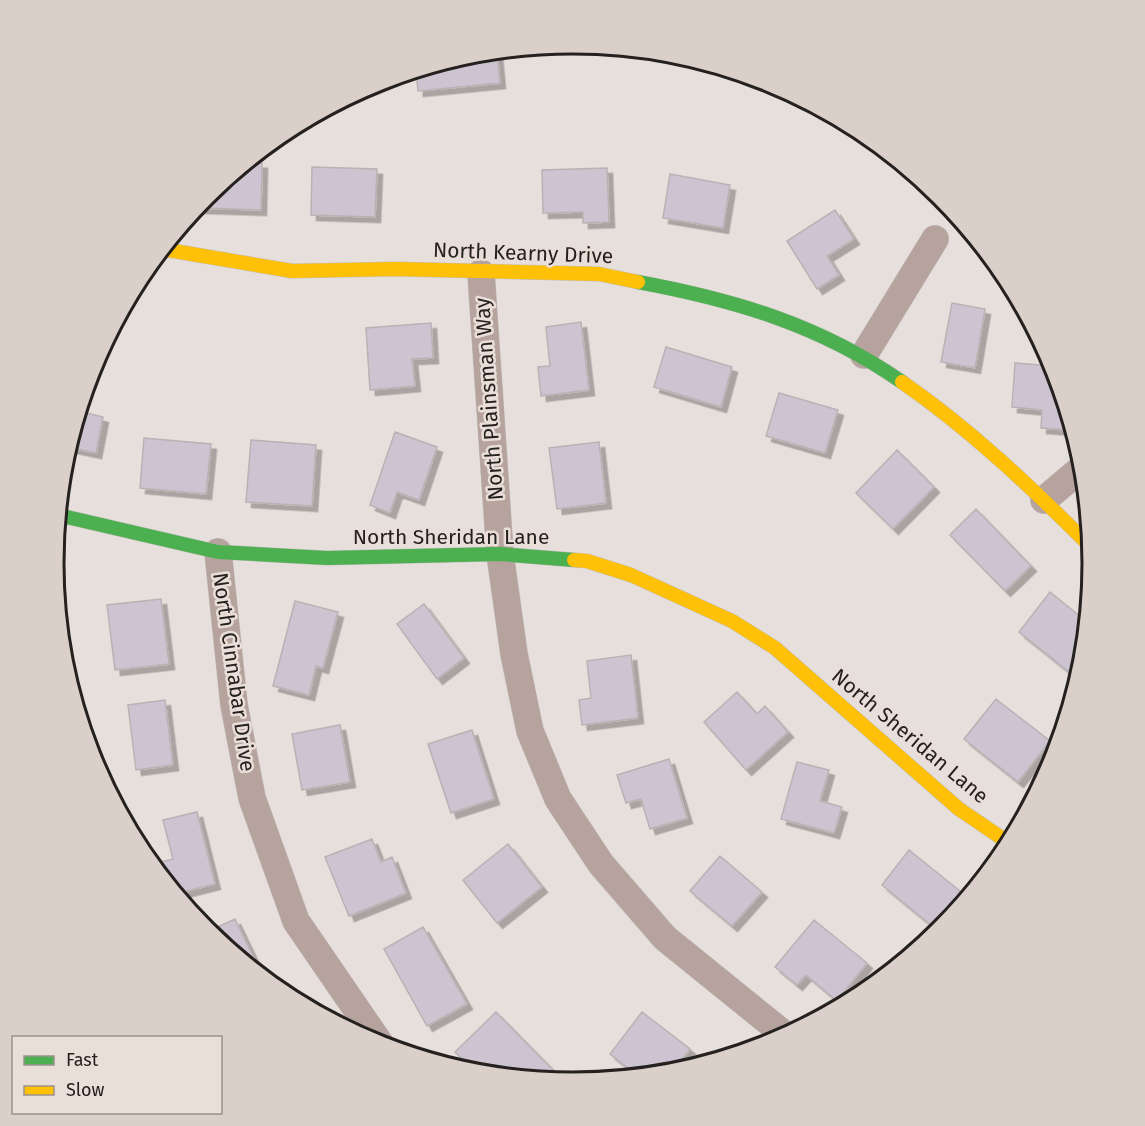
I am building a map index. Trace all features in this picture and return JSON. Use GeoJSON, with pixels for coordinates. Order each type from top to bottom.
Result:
{"type":"FeatureCollection","features":[{"type":"Feature","properties":{"kind":"street"},"geometry":{"type":"LineString","coordinates":[[864,355],[935,239]]}},
{"type":"Feature","properties":{"kind":"street","name":"North Kearny Drive"},"geometry":{"type":"LineString","coordinates":[[171,251],[292,271],[396,269],[481,273],[599,274],[703,294],[801,325],[864,355],[937,406],[1044,500],[1080,536]]}},
{"type":"Feature","properties":{"kind":"street","name":"North Plainsman Way"},"geometry":{"type":"LineString","coordinates":[[481,273],[500,554],[513,654],[530,731],[558,799],[601,864],[664,938],[777,1029]]}},
{"type":"Feature","properties":{"kind":"street"},"geometry":{"type":"LineString","coordinates":[[1044,500],[1074,476]]}},
{"type":"Feature","properties":{"kind":"street","name":"North Sheridan Lane"},"geometry":{"type":"LineString","coordinates":[[66,517],[218,552],[327,558],[500,554],[586,561],[662,588],[732,621],[775,648],[959,809],[1001,838]]}},
{"type":"Feature","properties":{"kind":"street","name":"North Cinnabar Drive"},"geometry":{"type":"LineString","coordinates":[[218,552],[234,705],[252,798],[296,921],[371,1030]]}},
{"type":"Feature","properties":{"kind":"building"},"geometry":{"type":"Polygon","coordinates":[[[498,59],[500,83],[418,91],[417,79],[441,71],[498,59]]]}},
{"type":"Feature","properties":{"kind":"building"},"geometry":{"type":"Polygon","coordinates":[[[258,163],[262,163],[261,210],[208,208],[258,163]]]}},
{"type":"Feature","properties":{"kind":"building"},"geometry":{"type":"Polygon","coordinates":[[[312,167],[377,169],[375,217],[311,215],[312,167]]]}},
{"type":"Feature","properties":{"kind":"building"},"geometry":{"type":"Polygon","coordinates":[[[607,168],[609,222],[583,223],[583,212],[543,213],[542,170],[607,168]]]}},
{"type":"Feature","properties":{"kind":"building"},"geometry":{"type":"Polygon","coordinates":[[[670,174],[730,185],[723,228],[663,218],[670,174]]]}},
{"type":"Feature","properties":{"kind":"building"},"geometry":{"type":"Polygon","coordinates":[[[835,210],[854,239],[827,256],[839,275],[817,289],[787,241],[835,210]]]}},
{"type":"Feature","properties":{"kind":"building"},"geometry":{"type":"Polygon","coordinates":[[[952,303],[985,309],[975,368],[941,362],[952,303]]]}},
{"type":"Feature","properties":{"kind":"building"},"geometry":{"type":"Polygon","coordinates":[[[581,322],[589,390],[541,396],[538,367],[550,366],[546,327],[581,322]]]}},
{"type":"Feature","properties":{"kind":"building"},"geometry":{"type":"Polygon","coordinates":[[[431,323],[433,358],[412,359],[415,386],[370,390],[366,328],[431,323]]]}},
{"type":"Feature","properties":{"kind":"building"},"geometry":{"type":"Polygon","coordinates":[[[666,347],[732,367],[721,407],[654,387],[666,347]]]}},
{"type":"Feature","properties":{"kind":"building"},"geometry":{"type":"Polygon","coordinates":[[[1015,363],[1042,365],[1064,430],[1041,428],[1042,410],[1012,407],[1015,363]]]}},
{"type":"Feature","properties":{"kind":"building"},"geometry":{"type":"Polygon","coordinates":[[[779,393],[838,410],[825,453],[766,436],[779,393]]]}},
{"type":"Feature","properties":{"kind":"building"},"geometry":{"type":"Polygon","coordinates":[[[87,413],[103,417],[96,453],[77,449],[87,413]]]}},
{"type":"Feature","properties":{"kind":"building"},"geometry":{"type":"Polygon","coordinates":[[[395,432],[437,447],[419,500],[397,492],[390,513],[370,505],[395,432]]]}},
{"type":"Feature","properties":{"kind":"building"},"geometry":{"type":"Polygon","coordinates":[[[144,438],[211,444],[206,494],[140,488],[144,438]]]}},
{"type":"Feature","properties":{"kind":"building"},"geometry":{"type":"Polygon","coordinates":[[[251,440],[316,445],[312,506],[246,502],[251,440]]]}},
{"type":"Feature","properties":{"kind":"building"},"geometry":{"type":"Polygon","coordinates":[[[599,442],[606,503],[557,509],[549,448],[599,442]]]}},
{"type":"Feature","properties":{"kind":"building"},"geometry":{"type":"Polygon","coordinates":[[[897,450],[934,487],[893,529],[856,493],[897,450]]]}},
{"type":"Feature","properties":{"kind":"building"},"geometry":{"type":"Polygon","coordinates":[[[976,509],[1031,566],[1005,591],[950,535],[976,509]]]}},
{"type":"Feature","properties":{"kind":"building"},"geometry":{"type":"Polygon","coordinates":[[[1050,592],[1078,615],[1070,672],[1019,632],[1050,592]]]}},
{"type":"Feature","properties":{"kind":"building"},"geometry":{"type":"Polygon","coordinates":[[[161,599],[169,664],[115,670],[107,605],[161,599]]]}},
{"type":"Feature","properties":{"kind":"building"},"geometry":{"type":"Polygon","coordinates":[[[295,601],[338,612],[323,668],[316,666],[309,695],[273,686],[295,601]]]}},
{"type":"Feature","properties":{"kind":"building"},"geometry":{"type":"Polygon","coordinates":[[[424,604],[464,658],[437,679],[397,624],[424,604]]]}},
{"type":"Feature","properties":{"kind":"building"},"geometry":{"type":"Polygon","coordinates":[[[631,655],[638,718],[582,725],[579,700],[591,698],[587,661],[631,655]]]}},
{"type":"Feature","properties":{"kind":"building"},"geometry":{"type":"Polygon","coordinates":[[[737,692],[757,714],[765,706],[788,732],[746,770],[704,722],[737,692]]]}},
{"type":"Feature","properties":{"kind":"building"},"geometry":{"type":"Polygon","coordinates":[[[996,699],[1049,740],[1018,782],[964,739],[996,699]]]}},
{"type":"Feature","properties":{"kind":"building"},"geometry":{"type":"Polygon","coordinates":[[[165,700],[173,765],[136,770],[128,705],[165,700]]]}},
{"type":"Feature","properties":{"kind":"building"},"geometry":{"type":"Polygon","coordinates":[[[340,725],[350,782],[302,790],[292,734],[340,725]]]}},
{"type":"Feature","properties":{"kind":"building"},"geometry":{"type":"Polygon","coordinates":[[[472,730],[494,799],[451,813],[428,744],[472,730]]]}},
{"type":"Feature","properties":{"kind":"building"},"geometry":{"type":"Polygon","coordinates":[[[669,759],[687,818],[650,829],[641,799],[626,803],[617,775],[669,759]]]}},
{"type":"Feature","properties":{"kind":"building"},"geometry":{"type":"Polygon","coordinates":[[[797,762],[829,770],[820,801],[842,807],[834,833],[781,819],[797,762]]]}},
{"type":"Feature","properties":{"kind":"building"},"geometry":{"type":"Polygon","coordinates":[[[197,812],[215,884],[184,892],[161,862],[173,859],[163,820],[197,812]]]}},
{"type":"Feature","properties":{"kind":"building"},"geometry":{"type":"Polygon","coordinates":[[[372,839],[381,862],[392,857],[406,893],[349,916],[325,857],[372,839]]]}},
{"type":"Feature","properties":{"kind":"building"},"geometry":{"type":"Polygon","coordinates":[[[508,844],[542,887],[497,923],[463,880],[508,844]]]}},
{"type":"Feature","properties":{"kind":"building"},"geometry":{"type":"Polygon","coordinates":[[[909,850],[961,892],[930,925],[882,885],[909,850]]]}},
{"type":"Feature","properties":{"kind":"building"},"geometry":{"type":"Polygon","coordinates":[[[720,856],[762,892],[732,926],[690,891],[720,856]]]}},
{"type":"Feature","properties":{"kind":"building"},"geometry":{"type":"Polygon","coordinates":[[[235,919],[255,960],[237,946],[217,927],[235,919]]]}},
{"type":"Feature","properties":{"kind":"building"},"geometry":{"type":"Polygon","coordinates":[[[814,920],[867,963],[842,994],[835,999],[806,975],[797,985],[775,967],[814,920]]]}},
{"type":"Feature","properties":{"kind":"building"},"geometry":{"type":"Polygon","coordinates":[[[423,927],[467,1004],[427,1026],[384,949],[423,927]]]}},
{"type":"Feature","properties":{"kind":"building"},"geometry":{"type":"Polygon","coordinates":[[[496,1012],[555,1071],[506,1068],[473,1062],[463,1060],[455,1052],[496,1012]]]}},
{"type":"Feature","properties":{"kind":"building"},"geometry":{"type":"Polygon","coordinates":[[[642,1012],[690,1049],[681,1060],[629,1069],[610,1054],[642,1012]]]}},
{"type":"Feature","properties":{"kind":"traffic: fast"},"geometry":{"type":"LineString","coordinates":[[638,282],[709,297],[776,317],[840,345],[902,382]]}},
{"type":"Feature","properties":{"kind":"traffic: fast"},"geometry":{"type":"LineString","coordinates":[[66,517],[218,552],[327,558],[500,554],[574,560]]}},
{"type":"Feature","properties":{"kind":"traffic: slow"},"geometry":{"type":"LineString","coordinates":[[171,251],[292,271],[396,269],[599,274],[638,282]]}},
{"type":"Feature","properties":{"kind":"traffic: slow"},"geometry":{"type":"LineString","coordinates":[[902,382],[952,419],[1080,537]]}},
{"type":"Feature","properties":{"kind":"traffic: slow"},"geometry":{"type":"LineString","coordinates":[[574,560],[587,561],[631,575],[732,621],[775,648],[959,809],[1001,838]]}}]}
